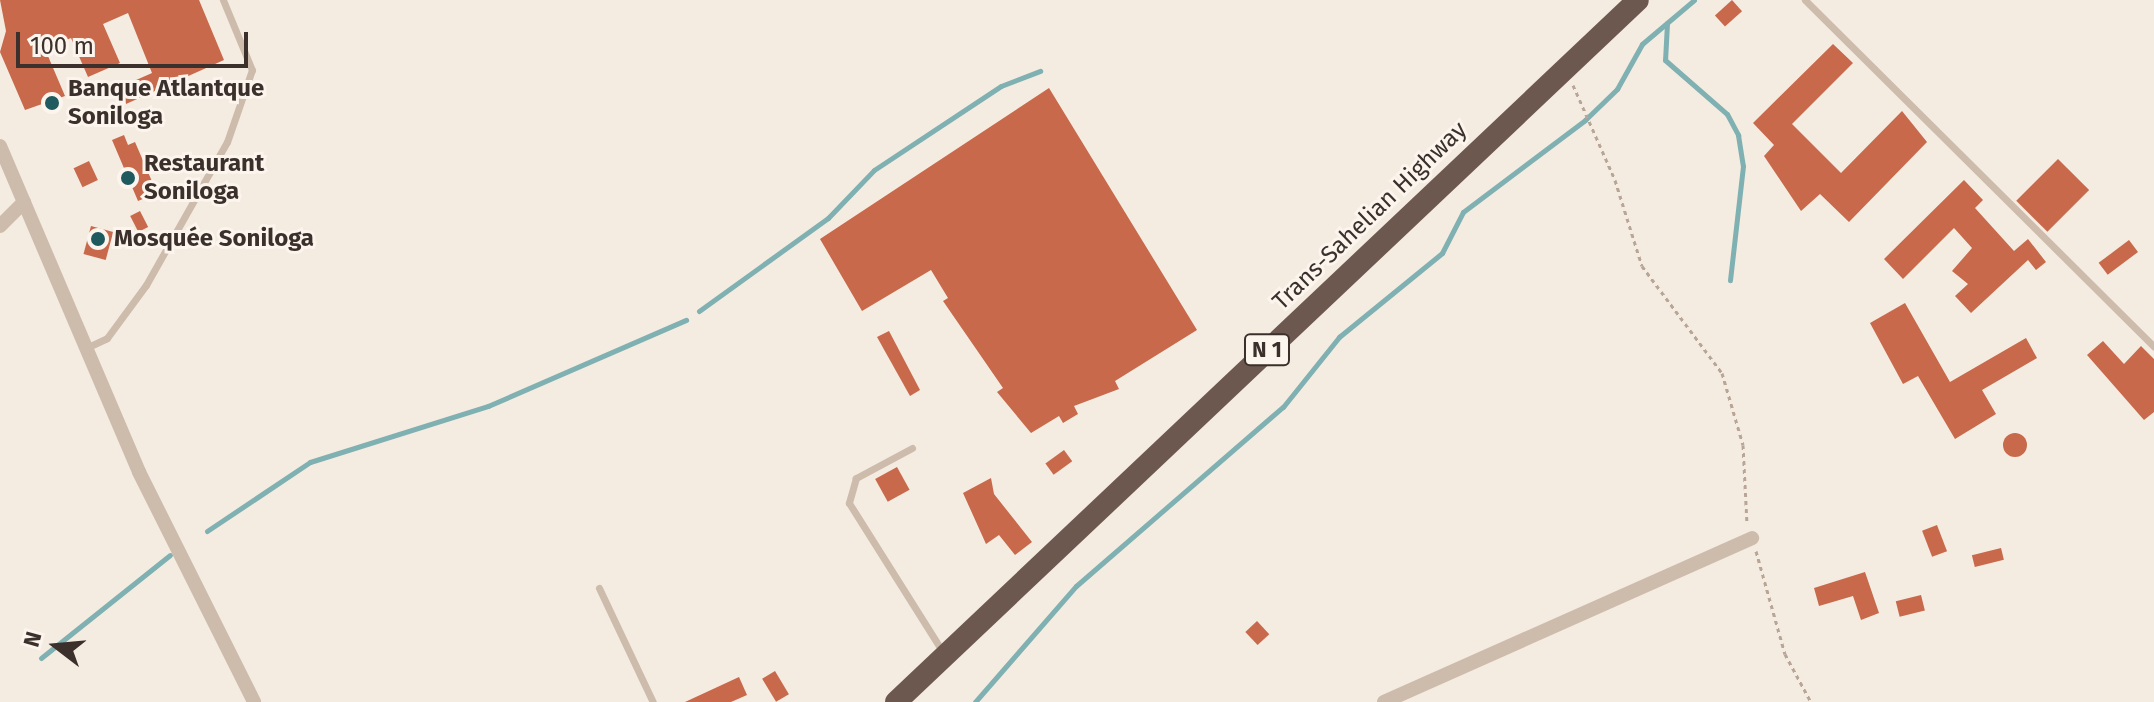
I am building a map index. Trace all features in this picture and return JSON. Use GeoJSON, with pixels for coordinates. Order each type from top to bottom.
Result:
{"type":"FeatureCollection","features":[{"type":"Feature","properties":{"kind":"highway","name":"Trans-Sahelian Highway"},"geometry":{"type":"LineString","coordinates":[[903,699],[1638,0]]}},
{"type":"Feature","properties":{"kind":"street"},"geometry":{"type":"LineString","coordinates":[[0,146],[86,348],[254,702]]}},
{"type":"Feature","properties":{"kind":"street"},"geometry":{"type":"LineString","coordinates":[[0,226],[24,202]]}},
{"type":"Feature","properties":{"kind":"street"},"geometry":{"type":"LineString","coordinates":[[1384,702],[1752,538]]}},
{"type":"Feature","properties":{"kind":"lane"},"geometry":{"type":"LineString","coordinates":[[86,348],[107,338],[146,285],[227,142],[252,70],[223,0]]}},
{"type":"Feature","properties":{"kind":"lane"},"geometry":{"type":"LineString","coordinates":[[1805,0],[2154,347]]}},
{"type":"Feature","properties":{"kind":"lane"},"geometry":{"type":"LineString","coordinates":[[912,448],[856,478],[849,503],[946,656]]}},
{"type":"Feature","properties":{"kind":"lane"},"geometry":{"type":"LineString","coordinates":[[599,588],[653,702]]}},
{"type":"Feature","properties":{"kind":"path"},"geometry":{"type":"LineString","coordinates":[[1567,67],[1642,266],[1722,373],[1743,445],[1752,538],[1785,654],[1809,701]]}},
{"type":"Feature","properties":{"kind":"building"},"geometry":{"type":"Polygon","coordinates":[[[0,0],[199,0],[224,60],[126,104],[118,88],[152,73],[128,13],[103,24],[120,63],[88,77],[71,38],[45,49],[65,96],[25,110],[0,52],[6,31],[0,0]]]}},
{"type":"Feature","properties":{"kind":"building"},"geometry":{"type":"Polygon","coordinates":[[[1732,0],[1742,11],[1725,27],[1715,15],[1732,0]]]}},
{"type":"Feature","properties":{"kind":"building"},"geometry":{"type":"Polygon","coordinates":[[[1833,44],[1853,63],[1792,124],[1841,173],[1902,111],[1927,142],[1849,222],[1820,194],[1801,211],[1764,156],[1774,145],[1753,123],[1833,44]]]}},
{"type":"Feature","properties":{"kind":"building"},"geometry":{"type":"Polygon","coordinates":[[[1049,88],[1197,330],[1115,381],[1119,389],[1074,406],[1078,414],[1063,423],[1059,416],[1031,433],[997,392],[1003,388],[943,301],[948,298],[931,270],[862,311],[820,239],[1049,88]]]}},
{"type":"Feature","properties":{"kind":"building"},"geometry":{"type":"Polygon","coordinates":[[[124,135],[128,145],[135,142],[157,193],[138,201],[112,140],[124,135]]]}},
{"type":"Feature","properties":{"kind":"building"},"geometry":{"type":"Polygon","coordinates":[[[2058,159],[2089,190],[2047,232],[2016,201],[2058,159]]]}},
{"type":"Feature","properties":{"kind":"building"},"geometry":{"type":"Polygon","coordinates":[[[89,161],[98,180],[82,187],[74,168],[89,161]]]}},
{"type":"Feature","properties":{"kind":"building"},"geometry":{"type":"Polygon","coordinates":[[[1964,180],[1983,200],[1975,208],[2014,251],[2028,239],[2046,262],[2036,270],[2028,260],[1971,313],[1955,296],[1968,284],[1952,271],[1972,248],[1954,228],[1903,279],[1884,259],[1964,180]]]}},
{"type":"Feature","properties":{"kind":"building"},"geometry":{"type":"Polygon","coordinates":[[[140,211],[148,227],[138,232],[130,216],[140,211]]]}},
{"type":"Feature","properties":{"kind":"building"},"geometry":{"type":"Polygon","coordinates":[[[91,226],[113,232],[106,260],[83,254],[91,226]]]}},
{"type":"Feature","properties":{"kind":"building"},"geometry":{"type":"Polygon","coordinates":[[[2129,240],[2138,252],[2108,275],[2099,263],[2129,240]]]}},
{"type":"Feature","properties":{"kind":"building"},"geometry":{"type":"Polygon","coordinates":[[[1905,303],[1950,382],[2026,338],[2037,358],[1982,390],[1996,414],[1955,439],[1918,376],[1903,384],[1870,323],[1905,303]]]}},
{"type":"Feature","properties":{"kind":"building"},"geometry":{"type":"Polygon","coordinates":[[[889,331],[920,390],[910,396],[877,337],[889,331]]]}},
{"type":"Feature","properties":{"kind":"building"},"geometry":{"type":"Polygon","coordinates":[[[2103,341],[2124,364],[2141,346],[2154,359],[2154,412],[2144,420],[2087,355],[2103,341]]]}},
{"type":"Feature","properties":{"kind":"building"},"geometry":{"type":"Polygon","coordinates":[[[2015,433],[2026,440],[2027,445],[2020,456],[2015,457],[2004,450],[2003,445],[2010,434],[2015,433]]]}},
{"type":"Feature","properties":{"kind":"building"},"geometry":{"type":"Polygon","coordinates":[[[1064,450],[1072,461],[1054,475],[1045,464],[1064,450]]]}},
{"type":"Feature","properties":{"kind":"building"},"geometry":{"type":"Polygon","coordinates":[[[897,467],[910,490],[888,502],[875,479],[897,467]]]}},
{"type":"Feature","properties":{"kind":"building"},"geometry":{"type":"Polygon","coordinates":[[[991,478],[994,494],[1032,542],[1015,555],[999,535],[986,544],[963,493],[991,478]]]}},
{"type":"Feature","properties":{"kind":"building"},"geometry":{"type":"Polygon","coordinates":[[[1937,525],[1947,551],[1932,557],[1922,531],[1937,525]]]}},
{"type":"Feature","properties":{"kind":"building"},"geometry":{"type":"Polygon","coordinates":[[[2001,548],[2004,560],[1975,567],[1972,555],[2001,548]]]}},
{"type":"Feature","properties":{"kind":"building"},"geometry":{"type":"Polygon","coordinates":[[[1865,572],[1879,613],[1861,620],[1853,596],[1819,606],[1814,588],[1865,572]]]}},
{"type":"Feature","properties":{"kind":"building"},"geometry":{"type":"Polygon","coordinates":[[[1921,595],[1925,611],[1900,617],[1896,601],[1921,595]]]}},
{"type":"Feature","properties":{"kind":"building"},"geometry":{"type":"Polygon","coordinates":[[[1257,621],[1269,634],[1258,645],[1245,632],[1257,621]]]}},
{"type":"Feature","properties":{"kind":"building"},"geometry":{"type":"Polygon","coordinates":[[[775,671],[789,694],[776,702],[762,679],[775,671]]]}},
{"type":"Feature","properties":{"kind":"building"},"geometry":{"type":"Polygon","coordinates":[[[739,677],[747,695],[731,702],[685,702],[739,677]]]}},
{"type":"Feature","properties":{"kind":"waterway"},"geometry":{"type":"LineString","coordinates":[[975,702],[1076,586],[1283,407],[1339,337],[1442,253],[1463,212],[1585,120],[1617,89],[1642,44],[1694,0]]}},
{"type":"Feature","properties":{"kind":"waterway"},"geometry":{"type":"LineString","coordinates":[[1667,23],[1665,60],[1727,114],[1738,135],[1743,166],[1730,280]]}},
{"type":"Feature","properties":{"kind":"waterway"},"geometry":{"type":"LineString","coordinates":[[699,311],[828,218],[874,170],[1001,86],[1040,71]]}},
{"type":"Feature","properties":{"kind":"waterway"},"geometry":{"type":"LineString","coordinates":[[207,531],[310,462],[488,406],[686,320]]}},
{"type":"Feature","properties":{"kind":"waterway"},"geometry":{"type":"LineString","coordinates":[[41,658],[170,555]]}},
{"type":"Feature","properties":{"kind":"place","name":"Banque Atlantque Soniloga"},"geometry":{"type":"Point","coordinates":[52,103]}},
{"type":"Feature","properties":{"kind":"place","name":"Restaurant Soniloga"},"geometry":{"type":"Point","coordinates":[128,178]}},
{"type":"Feature","properties":{"kind":"place","name":"Mosquée Soniloga"},"geometry":{"type":"Point","coordinates":[98,239]}}]}
